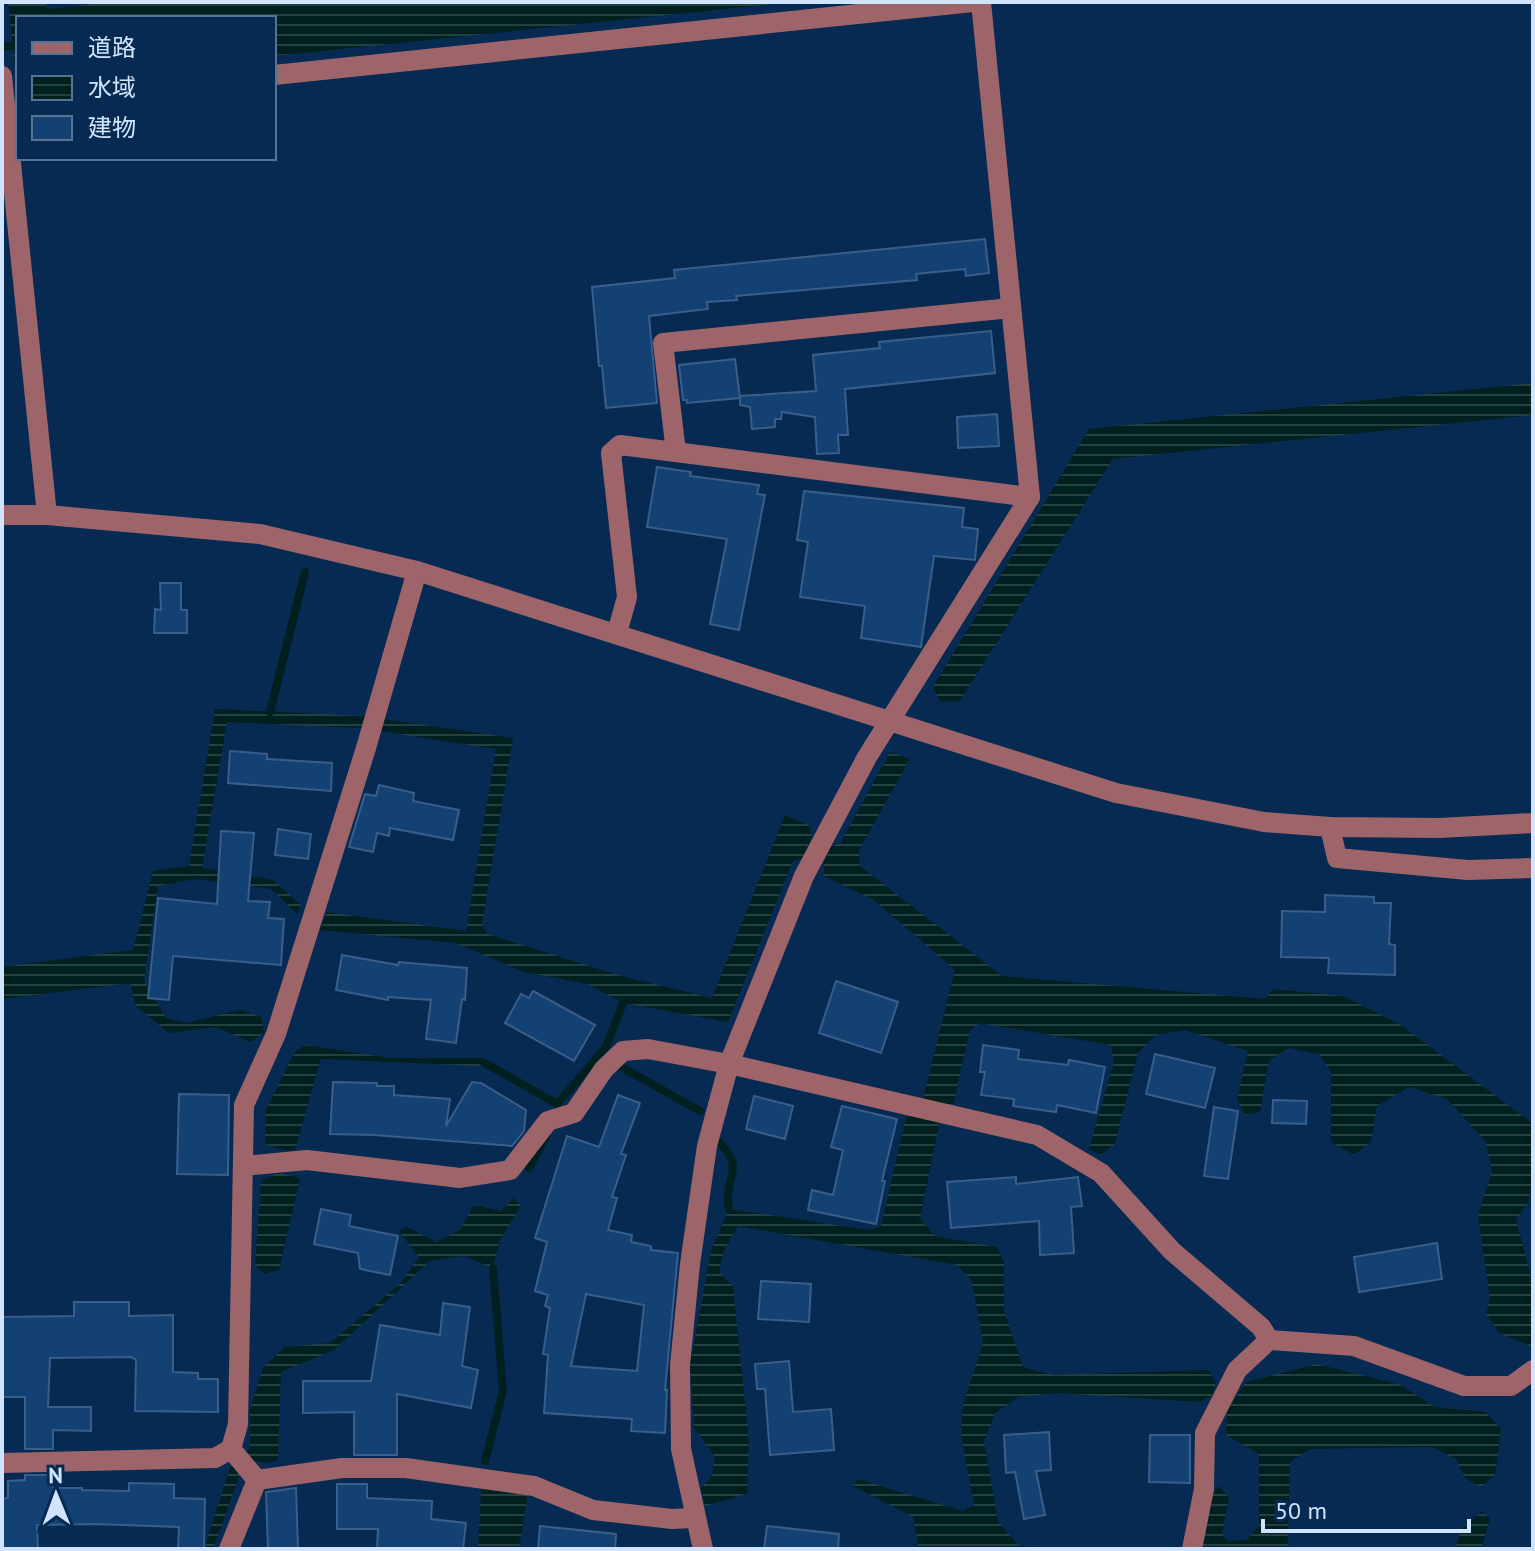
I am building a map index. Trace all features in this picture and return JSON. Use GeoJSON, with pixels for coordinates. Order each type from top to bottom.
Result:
{"type":"FeatureCollection","features":[{"type":"Feature","properties":{"kind":"street"},"geometry":{"type":"LineString","coordinates":[[276,75],[973,2]]}},
{"type":"Feature","properties":{"kind":"street"},"geometry":{"type":"LineString","coordinates":[[703,1549],[681,1449],[680,1365],[690,1264],[707,1146],[729,1064],[804,876],[867,757],[1030,497],[981,2]]}},
{"type":"Feature","properties":{"kind":"street"},"geometry":{"type":"LineString","coordinates":[[2,76],[12,103],[16,150]]}},
{"type":"Feature","properties":{"kind":"street"},"geometry":{"type":"LineString","coordinates":[[17,160],[47,515]]}},
{"type":"Feature","properties":{"kind":"street"},"geometry":{"type":"LineString","coordinates":[[676,452],[663,343],[1011,308]]}},
{"type":"Feature","properties":{"kind":"street"},"geometry":{"type":"LineString","coordinates":[[617,633],[627,597],[611,453],[620,445],[1030,497]]}},
{"type":"Feature","properties":{"kind":"street"},"geometry":{"type":"LineString","coordinates":[[2,515],[47,515],[260,534],[417,571],[1116,793],[1264,822],[1330,827],[1439,828],[1533,823]]}},
{"type":"Feature","properties":{"kind":"street"},"geometry":{"type":"LineString","coordinates":[[253,1476],[233,1451],[238,1424],[244,1105],[276,1034],[373,724],[417,571]]}},
{"type":"Feature","properties":{"kind":"street"},"geometry":{"type":"LineString","coordinates":[[1330,827],[1337,858],[1468,870],[1533,868]]}},
{"type":"Feature","properties":{"kind":"street"},"geometry":{"type":"LineString","coordinates":[[243,1166],[307,1160],[460,1178],[510,1170],[548,1121],[574,1113],[604,1069],[623,1051],[648,1049],[729,1064],[1037,1135],[1101,1173],[1172,1251],[1261,1327],[1269,1340]]}},
{"type":"Feature","properties":{"kind":"street"},"geometry":{"type":"LineString","coordinates":[[1192,1549],[1204,1489],[1205,1433],[1237,1370],[1269,1340],[1354,1346],[1464,1386],[1511,1386],[1533,1370]]}},
{"type":"Feature","properties":{"kind":"street"},"geometry":{"type":"LineString","coordinates":[[2,1463],[215,1458],[233,1451]]}},
{"type":"Feature","properties":{"kind":"street"},"geometry":{"type":"LineString","coordinates":[[253,1476],[342,1468],[406,1468],[534,1486],[593,1510],[672,1519],[695,1518]]}},
{"type":"Feature","properties":{"kind":"street"},"geometry":{"type":"LineString","coordinates":[[229,1549],[253,1476]]}},
{"type":"Feature","properties":{"kind":"water"},"geometry":{"type":"Polygon","coordinates":[[[8,2],[46,2],[47,9],[112,2],[792,2],[276,56],[276,16],[16,16],[16,74],[8,2]]]}},
{"type":"Feature","properties":{"kind":"water"},"geometry":{"type":"Polygon","coordinates":[[[1533,383],[1533,415],[1113,459],[959,702],[940,701],[933,687],[1089,429],[1533,383]]]}},
{"type":"Feature","properties":{"kind":"water"},"geometry":{"type":"Polygon","coordinates":[[[215,709],[363,716],[513,738],[482,924],[487,934],[621,976],[712,998],[785,815],[810,826],[812,836],[802,859],[793,861],[728,1022],[623,1003],[588,984],[524,972],[455,943],[320,930],[327,912],[466,931],[496,749],[360,728],[227,722],[202,868],[273,880],[301,905],[297,914],[271,889],[195,879],[158,886],[144,981],[166,1018],[186,1023],[240,1010],[261,1017],[264,1033],[250,1042],[216,1027],[169,1033],[136,1006],[130,983],[2,999],[2,967],[133,950],[153,871],[189,866],[215,709]]]}},
{"type":"Feature","properties":{"kind":"water"},"geometry":{"type":"Polygon","coordinates":[[[890,752],[910,759],[859,850],[860,866],[1002,976],[1265,999],[1273,989],[1343,996],[1401,1025],[1532,1123],[1533,1176],[1529,1201],[1516,1220],[1533,1284],[1533,1347],[1499,1333],[1486,1314],[1490,1298],[1478,1216],[1492,1171],[1485,1141],[1447,1099],[1409,1087],[1377,1106],[1371,1142],[1354,1155],[1331,1142],[1331,1072],[1319,1054],[1289,1048],[1269,1060],[1260,1112],[1245,1115],[1237,1099],[1248,1051],[1185,1030],[1156,1035],[1138,1053],[1115,1144],[1100,1155],[1089,1149],[1114,1062],[1111,1045],[980,1023],[970,1030],[953,1105],[940,1120],[920,1219],[935,1236],[997,1247],[1004,1262],[1004,1311],[1023,1367],[1053,1375],[1208,1370],[1216,1382],[1212,1396],[1200,1402],[1056,1393],[1019,1397],[995,1413],[984,1442],[998,1521],[1018,1545],[1035,1549],[919,1549],[913,1517],[853,1486],[858,1479],[963,1511],[974,1505],[961,1435],[963,1404],[983,1343],[972,1281],[957,1265],[738,1226],[724,1251],[719,1272],[733,1287],[749,1441],[747,1494],[705,1506],[701,1488],[712,1476],[715,1457],[694,1428],[690,1366],[711,1250],[729,1209],[870,1230],[881,1226],[906,1117],[919,1115],[955,970],[874,900],[824,876],[824,862],[831,846],[840,844],[890,752]]]}},
{"type":"Feature","properties":{"kind":"water"},"geometry":{"type":"Polygon","coordinates":[[[305,1045],[390,1058],[484,1058],[481,1066],[321,1059],[295,1150],[283,1150],[265,1144],[266,1110],[294,1053],[305,1045]]]}},
{"type":"Feature","properties":{"kind":"water"},"geometry":{"type":"Polygon","coordinates":[[[278,1173],[300,1178],[279,1270],[264,1274],[255,1265],[261,1181],[278,1173]]]}},
{"type":"Feature","properties":{"kind":"water"},"geometry":{"type":"Polygon","coordinates":[[[514,1198],[521,1206],[500,1240],[493,1268],[464,1256],[430,1261],[334,1350],[281,1372],[278,1461],[263,1463],[254,1460],[239,1477],[213,1549],[204,1549],[230,1468],[250,1448],[250,1410],[263,1368],[285,1347],[330,1343],[400,1284],[419,1257],[399,1231],[407,1227],[436,1242],[460,1230],[474,1205],[501,1211],[514,1198]]]}},
{"type":"Feature","properties":{"kind":"water"},"geometry":{"type":"Polygon","coordinates":[[[1317,1364],[1401,1385],[1434,1407],[1486,1412],[1501,1429],[1495,1475],[1481,1487],[1465,1478],[1456,1459],[1432,1447],[1310,1449],[1290,1462],[1288,1549],[1202,1549],[1213,1494],[1219,1486],[1229,1498],[1222,1533],[1227,1541],[1247,1540],[1259,1525],[1259,1454],[1226,1435],[1227,1411],[1246,1382],[1317,1364]]]}},
{"type":"Feature","properties":{"kind":"water"},"geometry":{"type":"Polygon","coordinates":[[[481,1487],[528,1493],[519,1549],[478,1549],[481,1487]]]}},
{"type":"Feature","properties":{"kind":"water"},"geometry":{"type":"Polygon","coordinates":[[[1482,1511],[1490,1519],[1481,1549],[1455,1549],[1461,1530],[1482,1511]]]}},
{"type":"Feature","properties":{"kind":"building"},"geometry":{"type":"Polygon","coordinates":[[[985,239],[989,273],[966,276],[965,269],[916,274],[917,280],[736,296],[737,300],[707,302],[708,309],[649,316],[657,403],[606,408],[592,287],[675,278],[674,270],[985,239]]]}},
{"type":"Feature","properties":{"kind":"building"},"geometry":{"type":"Polygon","coordinates":[[[991,331],[995,373],[845,389],[848,435],[838,435],[839,453],[817,454],[815,417],[782,412],[781,419],[775,419],[775,427],[752,429],[750,407],[740,405],[740,396],[816,391],[813,355],[880,348],[879,342],[991,331]]]}},
{"type":"Feature","properties":{"kind":"building"},"geometry":{"type":"Polygon","coordinates":[[[735,359],[740,398],[687,403],[683,400],[679,365],[735,359]]]}},
{"type":"Feature","properties":{"kind":"building"},"geometry":{"type":"Polygon","coordinates":[[[997,414],[999,446],[958,448],[957,417],[997,414]]]}},
{"type":"Feature","properties":{"kind":"building"},"geometry":{"type":"Polygon","coordinates":[[[657,467],[691,472],[690,476],[759,485],[757,494],[765,495],[739,630],[710,624],[727,539],[647,527],[657,467]]]}},
{"type":"Feature","properties":{"kind":"building"},"geometry":{"type":"Polygon","coordinates":[[[804,491],[964,508],[962,527],[978,529],[975,560],[934,556],[921,647],[861,638],[865,606],[800,597],[808,542],[797,540],[804,491]]]}},
{"type":"Feature","properties":{"kind":"building"},"geometry":{"type":"Polygon","coordinates":[[[160,583],[181,583],[181,610],[187,610],[187,633],[154,633],[155,609],[161,610],[160,583]]]}},
{"type":"Feature","properties":{"kind":"building"},"geometry":{"type":"Polygon","coordinates":[[[230,751],[267,754],[267,759],[332,763],[331,791],[228,783],[230,751]]]}},
{"type":"Feature","properties":{"kind":"building"},"geometry":{"type":"Polygon","coordinates":[[[379,785],[414,793],[413,801],[459,810],[453,840],[390,828],[389,836],[377,833],[373,852],[349,847],[365,794],[376,796],[379,785]]]}},
{"type":"Feature","properties":{"kind":"building"},"geometry":{"type":"Polygon","coordinates":[[[278,829],[311,834],[308,859],[275,855],[278,829]]]}},
{"type":"Feature","properties":{"kind":"building"},"geometry":{"type":"Polygon","coordinates":[[[221,831],[254,833],[248,901],[270,902],[268,918],[284,919],[281,965],[173,956],[169,1000],[148,998],[158,898],[217,904],[221,831]]]}},
{"type":"Feature","properties":{"kind":"building"},"geometry":{"type":"Polygon","coordinates":[[[1325,895],[1374,897],[1374,903],[1391,903],[1389,944],[1395,945],[1395,975],[1328,973],[1329,958],[1281,957],[1282,911],[1325,912],[1325,895]]]}},
{"type":"Feature","properties":{"kind":"building"},"geometry":{"type":"Polygon","coordinates":[[[342,955],[398,965],[399,962],[467,968],[465,1000],[462,999],[456,1043],[426,1039],[431,1000],[388,997],[388,1000],[336,990],[342,955]]]}},
{"type":"Feature","properties":{"kind":"building"},"geometry":{"type":"Polygon","coordinates":[[[836,981],[898,1002],[881,1053],[819,1033],[836,981]]]}},
{"type":"Feature","properties":{"kind":"building"},"geometry":{"type":"Polygon","coordinates":[[[533,991],[595,1025],[574,1061],[505,1023],[521,994],[529,998],[533,991]]]}},
{"type":"Feature","properties":{"kind":"building"},"geometry":{"type":"Polygon","coordinates":[[[983,1045],[1019,1050],[1018,1059],[1068,1065],[1069,1060],[1105,1067],[1096,1113],[1057,1105],[1056,1112],[1013,1106],[1014,1099],[981,1095],[985,1072],[980,1072],[983,1045]]]}},
{"type":"Feature","properties":{"kind":"building"},"geometry":{"type":"Polygon","coordinates":[[[1155,1054],[1215,1068],[1205,1108],[1146,1094],[1155,1054]]]}},
{"type":"Feature","properties":{"kind":"building"},"geometry":{"type":"Polygon","coordinates":[[[333,1082],[377,1083],[377,1086],[394,1086],[394,1095],[450,1099],[446,1126],[472,1082],[481,1083],[526,1110],[524,1131],[512,1146],[330,1134],[333,1082]]]}},
{"type":"Feature","properties":{"kind":"building"},"geometry":{"type":"Polygon","coordinates":[[[179,1094],[229,1095],[228,1175],[177,1174],[179,1094]]]}},
{"type":"Feature","properties":{"kind":"building"},"geometry":{"type":"Polygon","coordinates":[[[618,1095],[640,1103],[621,1154],[626,1155],[612,1197],[617,1198],[608,1230],[632,1235],[631,1242],[651,1246],[651,1250],[678,1253],[665,1390],[665,1433],[631,1431],[632,1419],[544,1413],[548,1355],[543,1354],[550,1308],[545,1306],[548,1295],[535,1291],[547,1242],[535,1238],[567,1136],[599,1147],[618,1095]],[[586,1294],[571,1366],[637,1371],[644,1305],[586,1294]]]}},
{"type":"Feature","properties":{"kind":"building"},"geometry":{"type":"Polygon","coordinates":[[[754,1096],[793,1106],[785,1139],[746,1129],[754,1096]]]}},
{"type":"Feature","properties":{"kind":"building"},"geometry":{"type":"Polygon","coordinates":[[[1273,1100],[1307,1101],[1306,1124],[1272,1123],[1273,1100]]]}},
{"type":"Feature","properties":{"kind":"building"},"geometry":{"type":"Polygon","coordinates":[[[842,1106],[897,1119],[882,1181],[885,1181],[876,1224],[808,1210],[812,1190],[833,1195],[843,1150],[831,1147],[842,1106]]]}},
{"type":"Feature","properties":{"kind":"building"},"geometry":{"type":"Polygon","coordinates":[[[1214,1107],[1238,1111],[1228,1179],[1204,1176],[1214,1107]]]}},
{"type":"Feature","properties":{"kind":"building"},"geometry":{"type":"Polygon","coordinates":[[[1016,1177],[1016,1184],[1078,1177],[1082,1206],[1071,1207],[1074,1253],[1040,1255],[1039,1221],[951,1228],[947,1182],[1016,1177]]]}},
{"type":"Feature","properties":{"kind":"building"},"geometry":{"type":"Polygon","coordinates":[[[321,1209],[351,1215],[349,1226],[398,1236],[390,1275],[360,1269],[358,1253],[314,1244],[321,1209]]]}},
{"type":"Feature","properties":{"kind":"building"},"geometry":{"type":"Polygon","coordinates":[[[1437,1243],[1442,1279],[1359,1292],[1354,1257],[1437,1243]]]}},
{"type":"Feature","properties":{"kind":"building"},"geometry":{"type":"Polygon","coordinates":[[[761,1281],[811,1284],[809,1322],[758,1319],[761,1281]]]}},
{"type":"Feature","properties":{"kind":"building"},"geometry":{"type":"Polygon","coordinates":[[[74,1302],[129,1302],[129,1316],[173,1315],[173,1372],[198,1373],[198,1379],[218,1379],[218,1412],[135,1411],[136,1360],[131,1357],[50,1358],[48,1407],[91,1407],[91,1431],[53,1430],[53,1449],[25,1449],[25,1397],[2,1397],[2,1317],[74,1316],[74,1302]]]}},
{"type":"Feature","properties":{"kind":"building"},"geometry":{"type":"Polygon","coordinates":[[[443,1303],[470,1307],[462,1366],[478,1370],[471,1408],[397,1394],[397,1455],[354,1455],[354,1412],[303,1413],[303,1381],[371,1381],[380,1325],[440,1335],[443,1303]]]}},
{"type":"Feature","properties":{"kind":"building"},"geometry":{"type":"Polygon","coordinates":[[[789,1361],[793,1412],[831,1409],[834,1450],[770,1455],[765,1389],[757,1389],[755,1364],[789,1361]]]}},
{"type":"Feature","properties":{"kind":"building"},"geometry":{"type":"Polygon","coordinates":[[[1049,1432],[1051,1470],[1036,1471],[1045,1515],[1024,1519],[1015,1472],[1006,1473],[1004,1435],[1049,1432]]]}},
{"type":"Feature","properties":{"kind":"building"},"geometry":{"type":"Polygon","coordinates":[[[1150,1435],[1190,1435],[1190,1483],[1149,1482],[1150,1435]]]}},
{"type":"Feature","properties":{"kind":"building"},"geometry":{"type":"Polygon","coordinates":[[[25,1475],[53,1475],[53,1488],[82,1490],[129,1491],[129,1483],[174,1484],[174,1498],[205,1499],[204,1549],[178,1548],[179,1527],[95,1524],[37,1525],[38,1549],[2,1549],[2,1499],[8,1498],[8,1481],[25,1480],[25,1475]]]}},
{"type":"Feature","properties":{"kind":"building"},"geometry":{"type":"Polygon","coordinates":[[[337,1484],[367,1484],[367,1498],[432,1501],[431,1519],[466,1523],[463,1549],[377,1549],[378,1529],[337,1529],[337,1484]]]}},
{"type":"Feature","properties":{"kind":"building"},"geometry":{"type":"Polygon","coordinates":[[[296,1488],[298,1549],[268,1549],[266,1492],[296,1488]]]}},
{"type":"Feature","properties":{"kind":"building"},"geometry":{"type":"Polygon","coordinates":[[[540,1526],[616,1534],[615,1549],[538,1549],[540,1526]]]}},
{"type":"Feature","properties":{"kind":"building"},"geometry":{"type":"Polygon","coordinates":[[[767,1526],[839,1534],[838,1549],[764,1549],[767,1526]]]}},
{"type":"Feature","properties":{"kind":"waterway"},"geometry":{"type":"LineString","coordinates":[[2,47],[16,45]]}},
{"type":"Feature","properties":{"kind":"waterway"},"geometry":{"type":"LineString","coordinates":[[270,712],[305,572]]}},
{"type":"Feature","properties":{"kind":"waterway"},"geometry":{"type":"LineString","coordinates":[[483,1062],[557,1104],[606,1047],[623,1003]]}},
{"type":"Feature","properties":{"kind":"waterway"},"geometry":{"type":"LineString","coordinates":[[623,1068],[700,1111]]}},
{"type":"Feature","properties":{"kind":"waterway"},"geometry":{"type":"LineString","coordinates":[[529,1168],[546,1136]]}},
{"type":"Feature","properties":{"kind":"waterway"},"geometry":{"type":"LineString","coordinates":[[715,1138],[725,1149],[733,1166],[729,1209]]}},
{"type":"Feature","properties":{"kind":"waterway"},"geometry":{"type":"LineString","coordinates":[[485,1461],[503,1391],[493,1268]]}}]}
